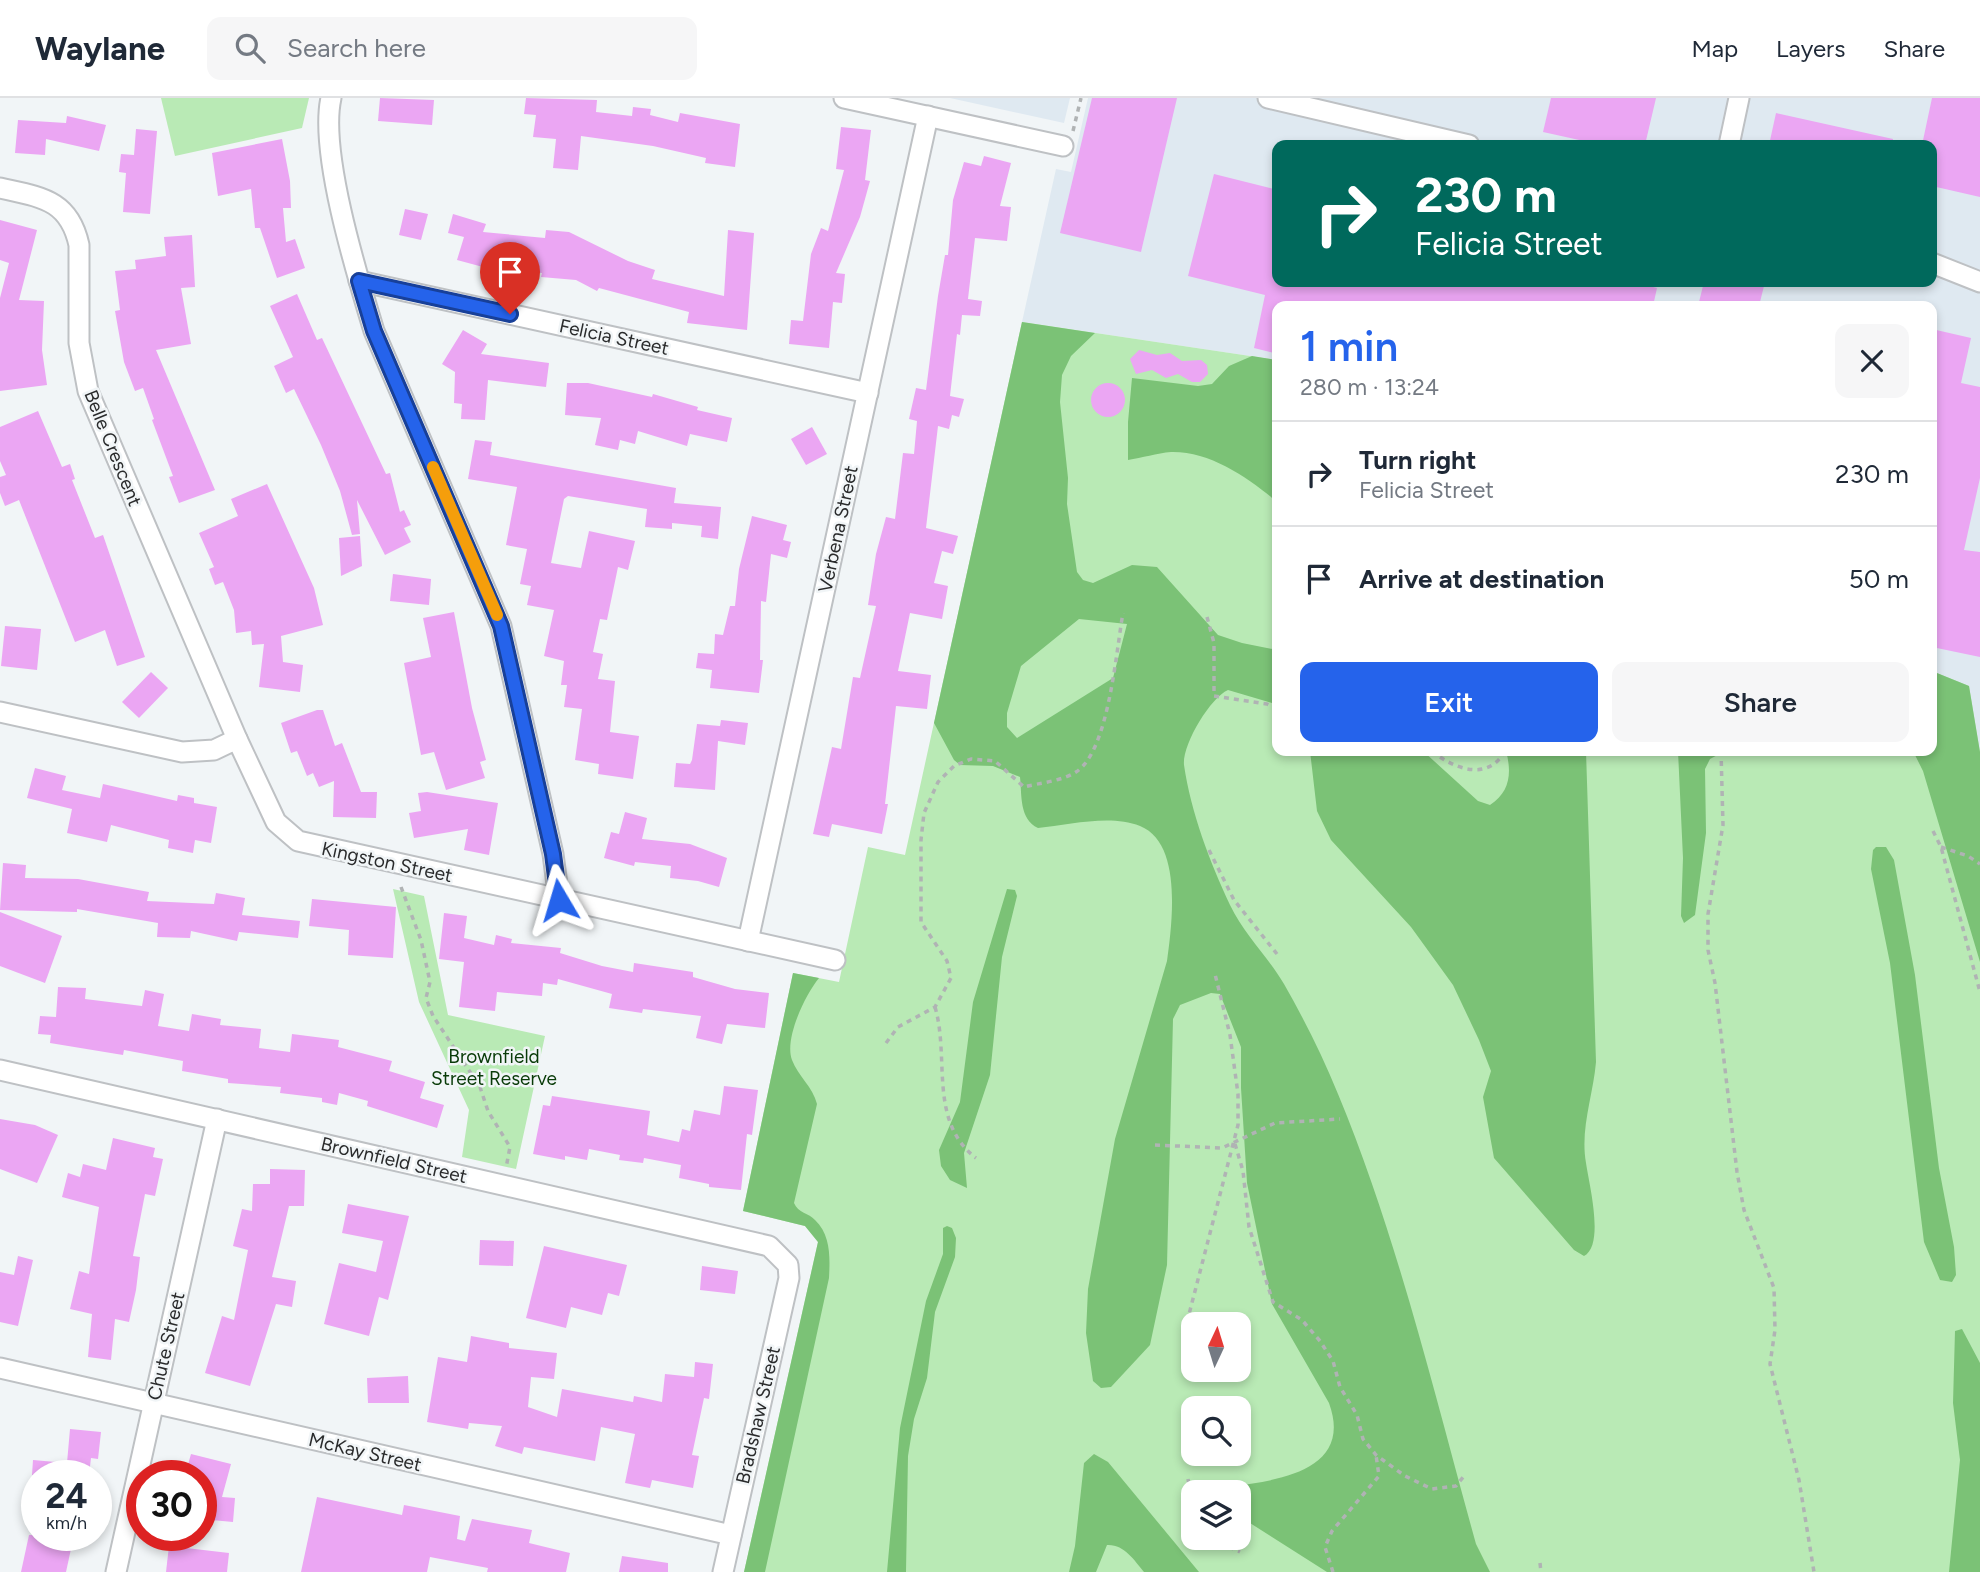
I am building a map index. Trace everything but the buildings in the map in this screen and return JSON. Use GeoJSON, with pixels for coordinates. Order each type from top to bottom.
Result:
{"type":"FeatureCollection","features":[{"type":"Feature","properties":{"kind":"street"},"geometry":{"type":"LineString","coordinates":[[331,98],[327,135],[359,281],[374,331],[501,626],[553,854],[559,900]]}},
{"type":"Feature","properties":{"kind":"street"},"geometry":{"type":"LineString","coordinates":[[844,98],[1067,142]]}},
{"type":"Feature","properties":{"kind":"street"},"geometry":{"type":"LineString","coordinates":[[1268,98],[1291,100],[1449,140]]}},
{"type":"Feature","properties":{"kind":"street"},"geometry":{"type":"LineString","coordinates":[[1730,140],[1739,98]]}},
{"type":"Feature","properties":{"kind":"street","name":"Verbena Street"},"geometry":{"type":"LineString","coordinates":[[748,941],[928,116]]}},
{"type":"Feature","properties":{"kind":"street","name":"Belle Crescent"},"geometry":{"type":"LineString","coordinates":[[0,188],[57,204],[70,218],[76,231],[79,245],[79,343],[88,391],[237,738]]}},
{"type":"Feature","properties":{"kind":"street"},"geometry":{"type":"LineString","coordinates":[[1937,265],[1980,282]]}},
{"type":"Feature","properties":{"kind":"street","name":"Felicia Street"},"geometry":{"type":"LineString","coordinates":[[359,281],[868,393]]}},
{"type":"Feature","properties":{"kind":"street"},"geometry":{"type":"LineString","coordinates":[[0,712],[182,752],[214,750],[237,738]]}},
{"type":"Feature","properties":{"kind":"street","name":"Kingston Street"},"geometry":{"type":"LineString","coordinates":[[237,738],[276,822],[298,841],[835,960]]}},
{"type":"Feature","properties":{"kind":"street","name":"Brownfield Street"},"geometry":{"type":"LineString","coordinates":[[0,1070],[760,1242],[784,1258]]}},
{"type":"Feature","properties":{"kind":"street","name":"Chute Street"},"geometry":{"type":"LineString","coordinates":[[116,1572],[217,1119]]}},
{"type":"Feature","properties":{"kind":"street","name":"Bradshaw Street"},"geometry":{"type":"LineString","coordinates":[[723,1572],[789,1278],[789,1265],[784,1258]]}},
{"type":"Feature","properties":{"kind":"street","name":"McKay Street"},"geometry":{"type":"LineString","coordinates":[[0,1368],[731,1535]]}},
{"type":"Feature","properties":{"kind":"path"},"geometry":{"type":"LineString","coordinates":[[1067,142],[1081,98]]}},
{"type":"Feature","properties":{"kind":"path"},"geometry":{"type":"LineString","coordinates":[[886,1043],[898,1027],[935,1007],[950,978],[947,961],[921,922],[921,840],[924,813],[938,782],[954,766],[971,759],[996,761],[1024,787],[1074,774],[1088,762],[1101,734],[1123,613]]}},
{"type":"Feature","properties":{"kind":"path"},"geometry":{"type":"LineString","coordinates":[[1207,617],[1214,643],[1214,696],[1272,708]]}},
{"type":"Feature","properties":{"kind":"path"},"geometry":{"type":"LineString","coordinates":[[1439,756],[1453,766],[1470,771],[1486,767],[1502,756]]}},
{"type":"Feature","properties":{"kind":"path"},"geometry":{"type":"LineString","coordinates":[[1721,756],[1723,825],[1708,914],[1708,950],[1715,983],[1737,1172],[1744,1210],[1774,1288],[1775,1330],[1770,1364],[1799,1480],[1814,1572]]}},
{"type":"Feature","properties":{"kind":"path"},"geometry":{"type":"LineString","coordinates":[[1933,831],[1941,847],[1980,992]]}},
{"type":"Feature","properties":{"kind":"path"},"geometry":{"type":"LineString","coordinates":[[1941,847],[1968,856],[1980,864]]}},
{"type":"Feature","properties":{"kind":"path"},"geometry":{"type":"LineString","coordinates":[[1209,850],[1234,900],[1278,954]]}},
{"type":"Feature","properties":{"kind":"path"},"geometry":{"type":"LineString","coordinates":[[401,887],[421,940],[430,982],[426,998],[433,1016],[480,1087],[488,1111],[510,1147],[503,1184]]}},
{"type":"Feature","properties":{"kind":"path"},"geometry":{"type":"LineString","coordinates":[[1191,1312],[1235,1144],[1237,1083],[1230,1035],[1215,974]]}},
{"type":"Feature","properties":{"kind":"path"},"geometry":{"type":"LineString","coordinates":[[935,1007],[940,1024],[943,1101],[950,1125],[963,1148],[976,1158]]}},
{"type":"Feature","properties":{"kind":"path"},"geometry":{"type":"LineString","coordinates":[[1155,1145],[1222,1147],[1235,1144],[1275,1123],[1340,1119]]}},
{"type":"Feature","properties":{"kind":"path"},"geometry":{"type":"LineString","coordinates":[[1235,1144],[1243,1171],[1250,1227],[1273,1301],[1302,1320],[1320,1340],[1357,1415],[1363,1439],[1376,1455],[1405,1476],[1432,1489],[1456,1486],[1464,1476]]}},
{"type":"Feature","properties":{"kind":"path"},"geometry":{"type":"LineString","coordinates":[[1334,1572],[1325,1547],[1332,1531],[1379,1476],[1376,1455]]}},
{"type":"Feature","properties":{"kind":"path"},"geometry":{"type":"LineString","coordinates":[[1236,1550],[1240,1552]]}},
{"type":"Feature","properties":{"kind":"path"},"geometry":{"type":"LineString","coordinates":[[1540,1563],[1541,1572]]}},
{"type":"Feature","properties":{"kind":"shaded area"},"geometry":{"type":"Polygon","coordinates":[[[950,98],[1070,98],[1064,123],[950,98]]]}},
{"type":"Feature","properties":{"kind":"shaded area"},"geometry":{"type":"Polygon","coordinates":[[[1088,98],[1980,98],[1980,752],[1969,687],[1937,673],[1937,301],[1272,301],[1272,359],[1022,322],[1056,169],[1071,172],[1088,98]]]}},
{"type":"Feature","properties":{"kind":"green space"},"geometry":{"type":"Polygon","coordinates":[[[161,98],[309,98],[302,128],[175,156],[161,98]]]}},
{"type":"Feature","properties":{"kind":"green space"},"geometry":{"type":"Polygon","coordinates":[[[1022,322],[1272,359],[1272,756],[1937,756],[1937,673],[1969,686],[1980,752],[1980,1572],[744,1572],[818,1242],[805,1226],[743,1211],[793,973],[839,982],[868,847],[905,855],[1022,322]]]}},
{"type":"Feature","properties":{"kind":"green space"},"geometry":{"type":"Polygon","coordinates":[[[1022,322],[1095,333],[1071,356],[1062,375],[1060,402],[1068,478],[1067,504],[1077,572],[1083,580],[1093,583],[1132,565],[1157,567],[1218,635],[1272,649],[1272,703],[1228,690],[1213,702],[1198,723],[1188,746],[1184,765],[1191,801],[1230,905],[1242,926],[1278,974],[1299,1011],[1320,1052],[1359,1149],[1414,1317],[1476,1544],[1490,1572],[1327,1572],[1251,1524],[1251,1483],[1291,1475],[1308,1467],[1322,1457],[1331,1443],[1334,1425],[1329,1403],[1272,1304],[1247,1183],[1241,1047],[1220,994],[1211,993],[1180,1005],[1173,1019],[1167,1265],[1150,1345],[1111,1387],[1101,1388],[1093,1381],[1086,1333],[1088,1289],[1115,1139],[1167,961],[1172,907],[1169,866],[1154,835],[1140,826],[1116,821],[1089,821],[1038,828],[1024,813],[1020,777],[993,766],[960,765],[954,760],[934,723],[1022,322]],[[1079,619],[1021,666],[1007,713],[1007,727],[1017,738],[1113,678],[1127,624],[1079,619]]]}},
{"type":"Feature","properties":{"kind":"green space"},"geometry":{"type":"Polygon","coordinates":[[[1252,356],[1272,359],[1272,498],[1241,475],[1200,456],[1171,452],[1128,460],[1132,378],[1198,386],[1212,384],[1229,366],[1252,356]]]}},
{"type":"Feature","properties":{"kind":"green space"},"geometry":{"type":"Polygon","coordinates":[[[1937,673],[1969,686],[1980,752],[1980,962],[1923,771],[1916,756],[1937,756],[1937,673]]]}},
{"type":"Feature","properties":{"kind":"green space"},"geometry":{"type":"Polygon","coordinates":[[[1311,756],[1428,756],[1478,801],[1490,805],[1502,794],[1508,781],[1507,756],[1586,756],[1596,1062],[1585,1138],[1595,1227],[1594,1240],[1584,1256],[1574,1250],[1494,1158],[1483,1097],[1491,1071],[1453,985],[1411,927],[1331,840],[1317,811],[1311,756]]]}},
{"type":"Feature","properties":{"kind":"green space"},"geometry":{"type":"Polygon","coordinates":[[[1678,756],[1716,756],[1710,759],[1705,769],[1706,833],[1695,915],[1684,923],[1681,916],[1683,858],[1678,756]]]}},
{"type":"Feature","properties":{"kind":"green space"},"geometry":{"type":"Polygon","coordinates":[[[1876,847],[1886,847],[1894,860],[1915,975],[1939,1168],[1954,1247],[1956,1275],[1952,1282],[1940,1280],[1924,1242],[1890,963],[1871,869],[1873,850],[1876,847]]]}},
{"type":"Feature","properties":{"kind":"green space","name":"Brownfield Street Reserve"},"geometry":{"type":"Polygon","coordinates":[[[393,889],[424,896],[448,1015],[545,1036],[516,1169],[462,1157],[469,1110],[419,1002],[393,889]]]}},
{"type":"Feature","properties":{"kind":"green space"},"geometry":{"type":"Polygon","coordinates":[[[1007,889],[1015,890],[1017,896],[1002,957],[990,1075],[964,1153],[967,1188],[950,1180],[941,1166],[939,1150],[960,1102],[973,1002],[1007,889]]]}},
{"type":"Feature","properties":{"kind":"green space"},"geometry":{"type":"Polygon","coordinates":[[[793,973],[819,978],[802,1006],[791,1041],[792,1060],[817,1104],[794,1203],[798,1209],[815,1220],[824,1233],[829,1255],[829,1278],[765,1572],[744,1572],[818,1242],[805,1226],[743,1211],[793,973]]]}},
{"type":"Feature","properties":{"kind":"green space"},"geometry":{"type":"Polygon","coordinates":[[[943,1228],[952,1228],[956,1238],[955,1257],[935,1312],[927,1378],[914,1419],[908,1456],[906,1572],[887,1572],[900,1428],[926,1301],[943,1254],[943,1228]]]}},
{"type":"Feature","properties":{"kind":"green space"},"geometry":{"type":"Polygon","coordinates":[[[1962,1329],[1980,1363],[1980,1572],[1949,1572],[1960,1460],[1953,1403],[1955,1331],[1962,1329]]]}},
{"type":"Feature","properties":{"kind":"green space"},"geometry":{"type":"Polygon","coordinates":[[[1094,1454],[1108,1462],[1199,1572],[1144,1572],[1124,1550],[1107,1545],[1096,1572],[1069,1572],[1075,1546],[1084,1463],[1094,1454]]]}},
{"type":"Feature","properties":{"kind":"slow traffic"},"geometry":{"type":"LineString","coordinates":[[433,467],[497,615]]}},
{"type":"Feature","properties":{"kind":"route"},"geometry":{"type":"LineString","coordinates":[[510,314],[359,281],[374,331],[501,626],[553,854],[559,900]]}}]}
